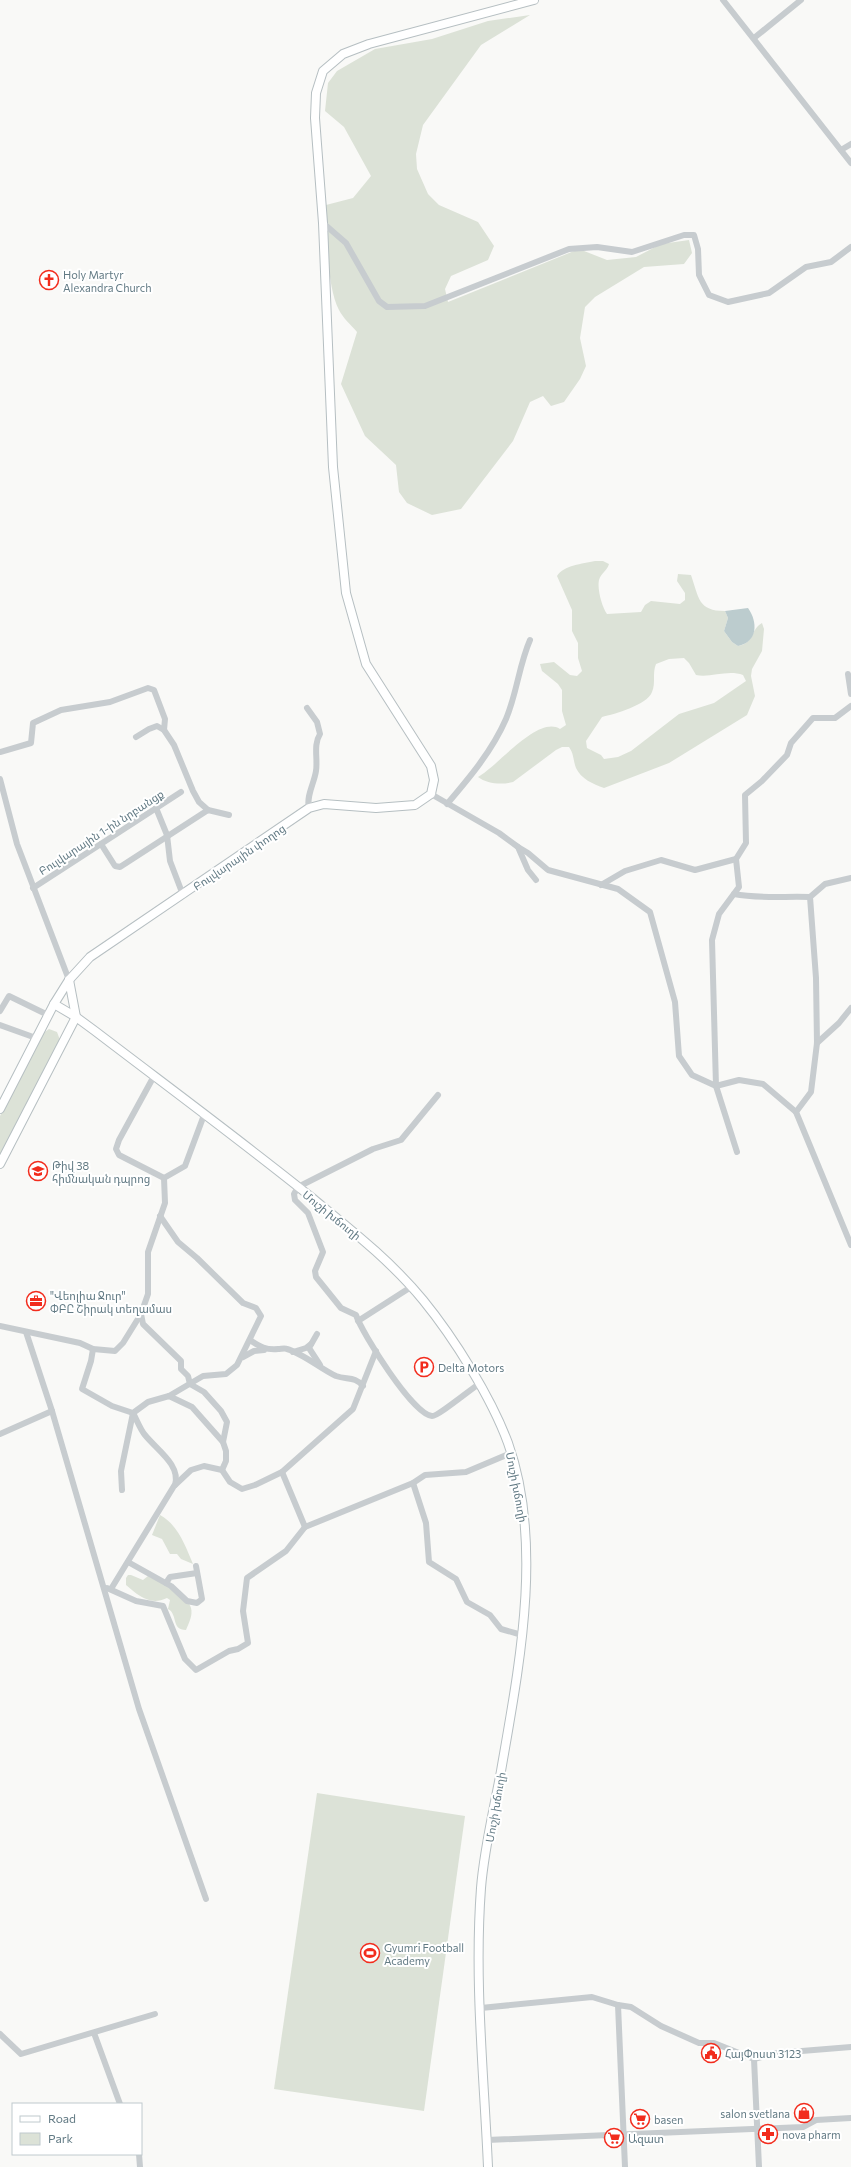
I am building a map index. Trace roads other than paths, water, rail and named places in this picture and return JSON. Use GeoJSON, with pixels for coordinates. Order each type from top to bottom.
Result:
{"type":"FeatureCollection","features":[{"type":"Feature","properties":{"kind":"street"},"geometry":{"type":"LineString","coordinates":[[534,0],[369,44],[343,54],[323,71],[316,93],[315,118],[323,223],[333,467],[346,593],[366,664],[431,766],[434,780],[431,794],[499,833],[528,853],[548,870],[618,889],[650,912],[675,1002],[679,1056],[692,1075],[716,1086],[738,1080],[763,1084],[796,1112],[851,1245]]}},
{"type":"Feature","properties":{"kind":"street"},"geometry":{"type":"LineString","coordinates":[[723,0],[851,163]]}},
{"type":"Feature","properties":{"kind":"street"},"geometry":{"type":"LineString","coordinates":[[754,38],[801,0]]}},
{"type":"Feature","properties":{"kind":"street"},"geometry":{"type":"LineString","coordinates":[[841,150],[851,144]]}},
{"type":"Feature","properties":{"kind":"street"},"geometry":{"type":"LineString","coordinates":[[323,223],[346,243],[379,301],[387,307],[425,306],[570,249],[597,247],[632,252],[684,235],[694,235],[698,249],[699,275],[709,295],[728,302],[769,293],[806,267],[831,262],[851,247]]}},
{"type":"Feature","properties":{"kind":"street"},"geometry":{"type":"LineString","coordinates":[[448,804],[490,751],[507,718],[520,674],[523,656],[530,640]]}},
{"type":"Feature","properties":{"kind":"street"},"geometry":{"type":"LineString","coordinates":[[848,674],[851,694]]}},
{"type":"Feature","properties":{"kind":"street"},"geometry":{"type":"LineString","coordinates":[[0,752],[31,743],[33,723],[61,710],[110,702],[148,688],[154,690],[161,707],[165,718],[164,730]]}},
{"type":"Feature","properties":{"kind":"street"},"geometry":{"type":"LineString","coordinates":[[737,1152],[716,1086],[712,940],[719,914],[739,887],[736,858],[746,843],[745,795],[762,781],[787,755],[791,743],[813,718],[835,718],[851,706]]}},
{"type":"Feature","properties":{"kind":"street"},"geometry":{"type":"LineString","coordinates":[[307,708],[316,722],[320,734],[316,740],[316,770],[307,801],[309,808]]}},
{"type":"Feature","properties":{"kind":"street"},"geometry":{"type":"LineString","coordinates":[[136,737],[153,727],[157,726],[164,730],[174,745],[199,802],[208,810],[229,815]]}},
{"type":"Feature","properties":{"kind":"street"},"geometry":{"type":"LineString","coordinates":[[0,779],[17,844],[69,980],[76,1017],[0,1164]]}},
{"type":"Feature","properties":{"kind":"street","name":"Բուլվարային 1-ին նրբանցք"},"geometry":{"type":"LineString","coordinates":[[33,888],[180,792]]}},
{"type":"Feature","properties":{"kind":"street","name":"Բուլվարային փողոց"},"geometry":{"type":"LineString","coordinates":[[0,1109],[54,1004],[69,980],[90,957],[309,808],[324,804],[376,808],[414,805],[431,794]]}},
{"type":"Feature","properties":{"kind":"street"},"geometry":{"type":"LineString","coordinates":[[156,808],[167,836],[170,861],[183,895]]}},
{"type":"Feature","properties":{"kind":"street"},"geometry":{"type":"LineString","coordinates":[[100,844],[115,866],[120,868],[208,810]]}},
{"type":"Feature","properties":{"kind":"street"},"geometry":{"type":"LineString","coordinates":[[518,847],[528,870],[536,880]]}},
{"type":"Feature","properties":{"kind":"street"},"geometry":{"type":"LineString","coordinates":[[601,885],[625,871],[661,860],[695,870],[736,858]]}},
{"type":"Feature","properties":{"kind":"street"},"geometry":{"type":"LineString","coordinates":[[734,894],[753,898],[781,895],[810,897],[825,884],[851,878]]}},
{"type":"Feature","properties":{"kind":"street"},"geometry":{"type":"LineString","coordinates":[[796,1112],[811,1092],[817,1043],[816,978],[810,897]]}},
{"type":"Feature","properties":{"kind":"street"},"geometry":{"type":"LineString","coordinates":[[0,1011],[9,996],[48,1015]]}},
{"type":"Feature","properties":{"kind":"street","name":"Մուշի խճուղի"},"geometry":{"type":"LineString","coordinates":[[54,1004],[76,1017],[298,1186],[368,1244],[411,1287],[459,1352],[479,1384],[507,1440],[524,1513],[526,1551],[522,1635],[481,1887],[479,1971],[488,2167]]}},
{"type":"Feature","properties":{"kind":"street"},"geometry":{"type":"LineString","coordinates":[[817,1043],[839,1023],[851,1008]]}},
{"type":"Feature","properties":{"kind":"street"},"geometry":{"type":"LineString","coordinates":[[0,1025],[36,1038]]}},
{"type":"Feature","properties":{"kind":"street"},"geometry":{"type":"LineString","coordinates":[[154,1076],[119,1140],[116,1149],[119,1155],[164,1178]]}},
{"type":"Feature","properties":{"kind":"street"},"geometry":{"type":"LineString","coordinates":[[438,1095],[401,1140],[373,1149],[298,1186],[294,1194],[295,1200],[308,1212],[323,1252],[315,1271],[316,1277],[341,1308],[356,1315],[358,1321],[401,1390],[426,1415],[433,1417],[440,1414],[457,1398],[479,1384]]}},
{"type":"Feature","properties":{"kind":"street"},"geometry":{"type":"LineString","coordinates":[[164,1178],[185,1166],[204,1115]]}},
{"type":"Feature","properties":{"kind":"street"},"geometry":{"type":"LineString","coordinates":[[0,1326],[80,1343],[93,1349],[115,1351],[123,1343],[141,1314],[148,1294],[148,1252],[165,1202],[164,1178]]}},
{"type":"Feature","properties":{"kind":"street"},"geometry":{"type":"LineString","coordinates":[[122,1490],[120,1471],[133,1413],[148,1402],[168,1396],[203,1376],[226,1374],[237,1365],[242,1358],[254,1326],[261,1316],[260,1312],[256,1308],[243,1303],[197,1258],[178,1242],[160,1216]]}},
{"type":"Feature","properties":{"kind":"street"},"geometry":{"type":"LineString","coordinates":[[358,1321],[411,1287]]}},
{"type":"Feature","properties":{"kind":"street"},"geometry":{"type":"LineString","coordinates":[[141,1314],[143,1324],[181,1360],[181,1369],[188,1376],[190,1384],[204,1392],[221,1411],[227,1422],[222,1442]]}},
{"type":"Feature","properties":{"kind":"street"},"geometry":{"type":"LineString","coordinates":[[26,1332],[108,1588],[140,1710],[206,1900]]}},
{"type":"Feature","properties":{"kind":"street"},"geometry":{"type":"LineString","coordinates":[[293,1352],[306,1348],[311,1344],[317,1334]]}},
{"type":"Feature","properties":{"kind":"street"},"geometry":{"type":"LineString","coordinates":[[250,1340],[261,1348],[268,1350]]}},
{"type":"Feature","properties":{"kind":"street"},"geometry":{"type":"LineString","coordinates":[[311,1344],[310,1352],[320,1365],[336,1376],[352,1378],[359,1381],[363,1386]]}},
{"type":"Feature","properties":{"kind":"street"},"geometry":{"type":"LineString","coordinates":[[93,1349],[91,1362],[82,1389],[112,1406],[133,1413],[144,1434],[174,1469],[176,1478],[174,1486]]}},
{"type":"Feature","properties":{"kind":"street"},"geometry":{"type":"LineString","coordinates":[[242,1358],[254,1351],[287,1349],[312,1363],[320,1365]]}},
{"type":"Feature","properties":{"kind":"street"},"geometry":{"type":"LineString","coordinates":[[108,1588],[128,1562],[174,1486],[191,1470],[204,1466],[222,1470],[230,1482],[242,1489],[255,1485],[282,1472],[353,1408],[376,1351]]}},
{"type":"Feature","properties":{"kind":"street"},"geometry":{"type":"LineString","coordinates":[[168,1396],[192,1408],[222,1442],[226,1451],[226,1461],[222,1470]]}},
{"type":"Feature","properties":{"kind":"street"},"geometry":{"type":"LineString","coordinates":[[0,1434],[52,1411]]}},
{"type":"Feature","properties":{"kind":"street"},"geometry":{"type":"LineString","coordinates":[[108,1588],[136,1601],[162,1606],[185,1658],[196,1670],[229,1651],[238,1649],[248,1642],[243,1611],[247,1578],[286,1551],[305,1527],[413,1483],[425,1475],[466,1472],[511,1453]]}},
{"type":"Feature","properties":{"kind":"street"},"geometry":{"type":"LineString","coordinates":[[282,1472],[305,1527]]}},
{"type":"Feature","properties":{"kind":"street"},"geometry":{"type":"LineString","coordinates":[[413,1483],[426,1523],[429,1562],[456,1579],[467,1602],[490,1615],[502,1630],[522,1635]]}},
{"type":"Feature","properties":{"kind":"street"},"geometry":{"type":"LineString","coordinates":[[128,1562],[166,1583],[188,1601],[197,1603],[202,1599],[196,1566]]}},
{"type":"Feature","properties":{"kind":"street"},"geometry":{"type":"LineString","coordinates":[[166,1583],[170,1577],[197,1573]]}},
{"type":"Feature","properties":{"kind":"street"},"geometry":{"type":"LineString","coordinates":[[481,2008],[592,1997],[618,2005],[631,2007],[661,2026],[699,2043],[714,2043],[754,2058],[777,2053],[851,2047]]}},
{"type":"Feature","properties":{"kind":"street"},"geometry":{"type":"LineString","coordinates":[[618,2005],[625,2167]]}},
{"type":"Feature","properties":{"kind":"street"},"geometry":{"type":"LineString","coordinates":[[0,2034],[21,2054],[155,2014]]}},
{"type":"Feature","properties":{"kind":"street"},"geometry":{"type":"LineString","coordinates":[[94,2033],[120,2103]]}},
{"type":"Feature","properties":{"kind":"street"},"geometry":{"type":"LineString","coordinates":[[754,2058],[760,2167]]}},
{"type":"Feature","properties":{"kind":"street"},"geometry":{"type":"LineString","coordinates":[[487,2140],[803,2127],[816,2120],[851,2118]]}},
{"type":"Feature","properties":{"kind":"street"},"geometry":{"type":"LineString","coordinates":[[139,2155],[140,2167]]}},
{"type":"Feature","properties":{"kind":"place","name":"Holy Martyr Alexandra Church"},"geometry":{"type":"Point","coordinates":[49,280]}},
{"type":"Feature","properties":{"kind":"place","name":"Թիվ 38 հիմնական դպրոց"},"geometry":{"type":"Point","coordinates":[38,1171]}},
{"type":"Feature","properties":{"kind":"place","name":"\"Վեոլիա Ջուր\" ՓԲԸ Շիրակ տեղամաս"},"geometry":{"type":"Point","coordinates":[36,1301]}},
{"type":"Feature","properties":{"kind":"place","name":"Delta Motors"},"geometry":{"type":"Point","coordinates":[424,1367]}},
{"type":"Feature","properties":{"kind":"place","name":"Gyumri Football Academy"},"geometry":{"type":"Point","coordinates":[370,1953]}},
{"type":"Feature","properties":{"kind":"place","name":"ՀայՓոստ 3123"},"geometry":{"type":"Point","coordinates":[711,2053]}},
{"type":"Feature","properties":{"kind":"place","name":"salon svetlana"},"geometry":{"type":"Point","coordinates":[804,2113]}},
{"type":"Feature","properties":{"kind":"place","name":"basen"},"geometry":{"type":"Point","coordinates":[640,2119]}},
{"type":"Feature","properties":{"kind":"place","name":"nova pharm"},"geometry":{"type":"Point","coordinates":[768,2134]}},
{"type":"Feature","properties":{"kind":"place","name":"Ազատ"},"geometry":{"type":"Point","coordinates":[614,2138]}}]}
